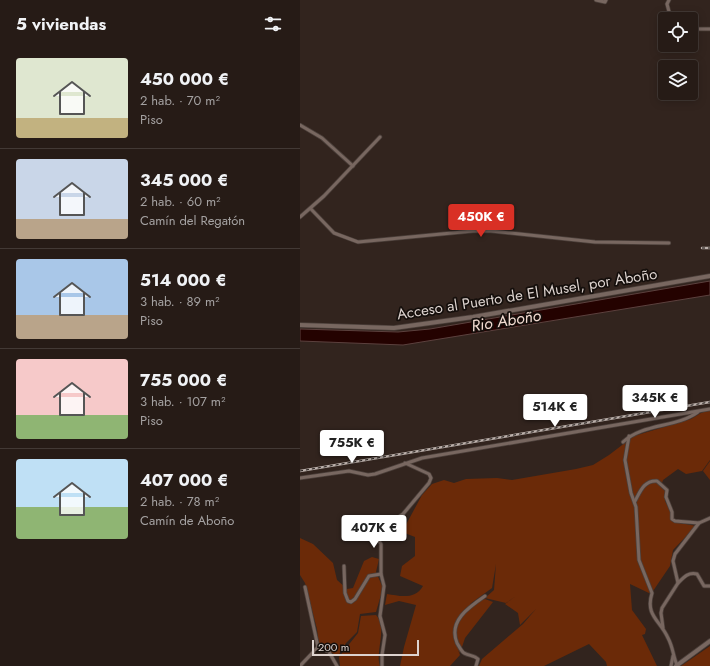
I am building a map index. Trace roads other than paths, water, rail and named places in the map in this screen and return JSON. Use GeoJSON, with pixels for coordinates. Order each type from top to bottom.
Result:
{"type":"FeatureCollection","features":[{"type":"Feature","properties":{"kind":"street"},"geometry":{"type":"LineString","coordinates":[[596,0],[605,2],[606,0]]}},
{"type":"Feature","properties":{"kind":"street"},"geometry":{"type":"LineString","coordinates":[[669,0],[667,4],[669,12]]}},
{"type":"Feature","properties":{"kind":"street"},"geometry":{"type":"LineString","coordinates":[[698,29],[710,29]]}},
{"type":"Feature","properties":{"kind":"street"},"geometry":{"type":"LineString","coordinates":[[300,125],[322,138],[353,166]]}},
{"type":"Feature","properties":{"kind":"street"},"geometry":{"type":"LineString","coordinates":[[300,217],[311,210],[380,136]]}},
{"type":"Feature","properties":{"kind":"street"},"geometry":{"type":"LineString","coordinates":[[311,210],[334,233],[358,242],[473,231],[491,231],[595,242],[669,243]]}},
{"type":"Feature","properties":{"kind":"street","name":"Acceso al Puerto de El Musel, por Aboño"},"geometry":{"type":"LineString","coordinates":[[300,325],[394,328],[474,317],[710,276]]}},
{"type":"Feature","properties":{"kind":"street"},"geometry":{"type":"LineString","coordinates":[[300,478],[349,471],[368,475],[375,474],[422,458],[710,409]]}},
{"type":"Feature","properties":{"kind":"street"},"geometry":{"type":"LineString","coordinates":[[623,442],[629,436],[689,417],[700,411]]}},
{"type":"Feature","properties":{"kind":"street"},"geometry":{"type":"LineString","coordinates":[[629,436],[625,460],[631,493],[635,501],[640,560],[652,593],[650,598],[651,612],[663,628],[674,651],[671,666]]}},
{"type":"Feature","properties":{"kind":"street"},"geometry":{"type":"LineString","coordinates":[[382,666],[385,635],[380,616],[384,586],[381,574],[381,544],[376,537],[375,531],[378,525],[385,520],[397,518],[403,514],[430,482],[431,478],[429,474],[405,463]]}},
{"type":"Feature","properties":{"kind":"street"},"geometry":{"type":"LineString","coordinates":[[635,501],[644,486],[648,483],[657,481],[666,490],[666,497],[672,512],[672,519],[675,521],[699,524]]}},
{"type":"Feature","properties":{"kind":"street"},"geometry":{"type":"LineString","coordinates":[[678,583],[674,566],[675,554],[699,524],[710,518]]}},
{"type":"Feature","properties":{"kind":"street"},"geometry":{"type":"LineString","coordinates":[[344,566],[345,593],[348,601],[351,602],[355,599],[368,576],[381,574]]}},
{"type":"Feature","properties":{"kind":"street"},"geometry":{"type":"LineString","coordinates":[[663,628],[661,613],[662,608],[684,576],[697,574],[704,586],[710,586]]}},
{"type":"Feature","properties":{"kind":"street"},"geometry":{"type":"LineString","coordinates":[[305,587],[318,647]]}},
{"type":"Feature","properties":{"kind":"street"},"geometry":{"type":"LineString","coordinates":[[476,666],[478,659],[464,653],[459,648],[455,637],[455,629],[464,612],[485,596]]}},
{"type":"Feature","properties":{"kind":"street"},"geometry":{"type":"LineString","coordinates":[[673,656],[677,666],[710,641]]}},
{"type":"Feature","properties":{"kind":"street"},"geometry":{"type":"LineString","coordinates":[[300,666],[318,647]]}},
{"type":"Feature","properties":{"kind":"street"},"geometry":{"type":"LineString","coordinates":[[318,647],[328,652],[337,666]]}},
{"type":"Feature","properties":{"kind":"water","name":"Rio Aboño"},"geometry":{"type":"Polygon","coordinates":[[[710,281],[710,295],[403,345],[300,341],[300,329],[398,332],[430,329],[710,281]]]}},
{"type":"Feature","properties":{"kind":"railway"},"geometry":{"type":"LineString","coordinates":[[702,248],[710,248]]}},
{"type":"Feature","properties":{"kind":"railway"},"geometry":{"type":"LineString","coordinates":[[300,471],[710,402]]}}]}
